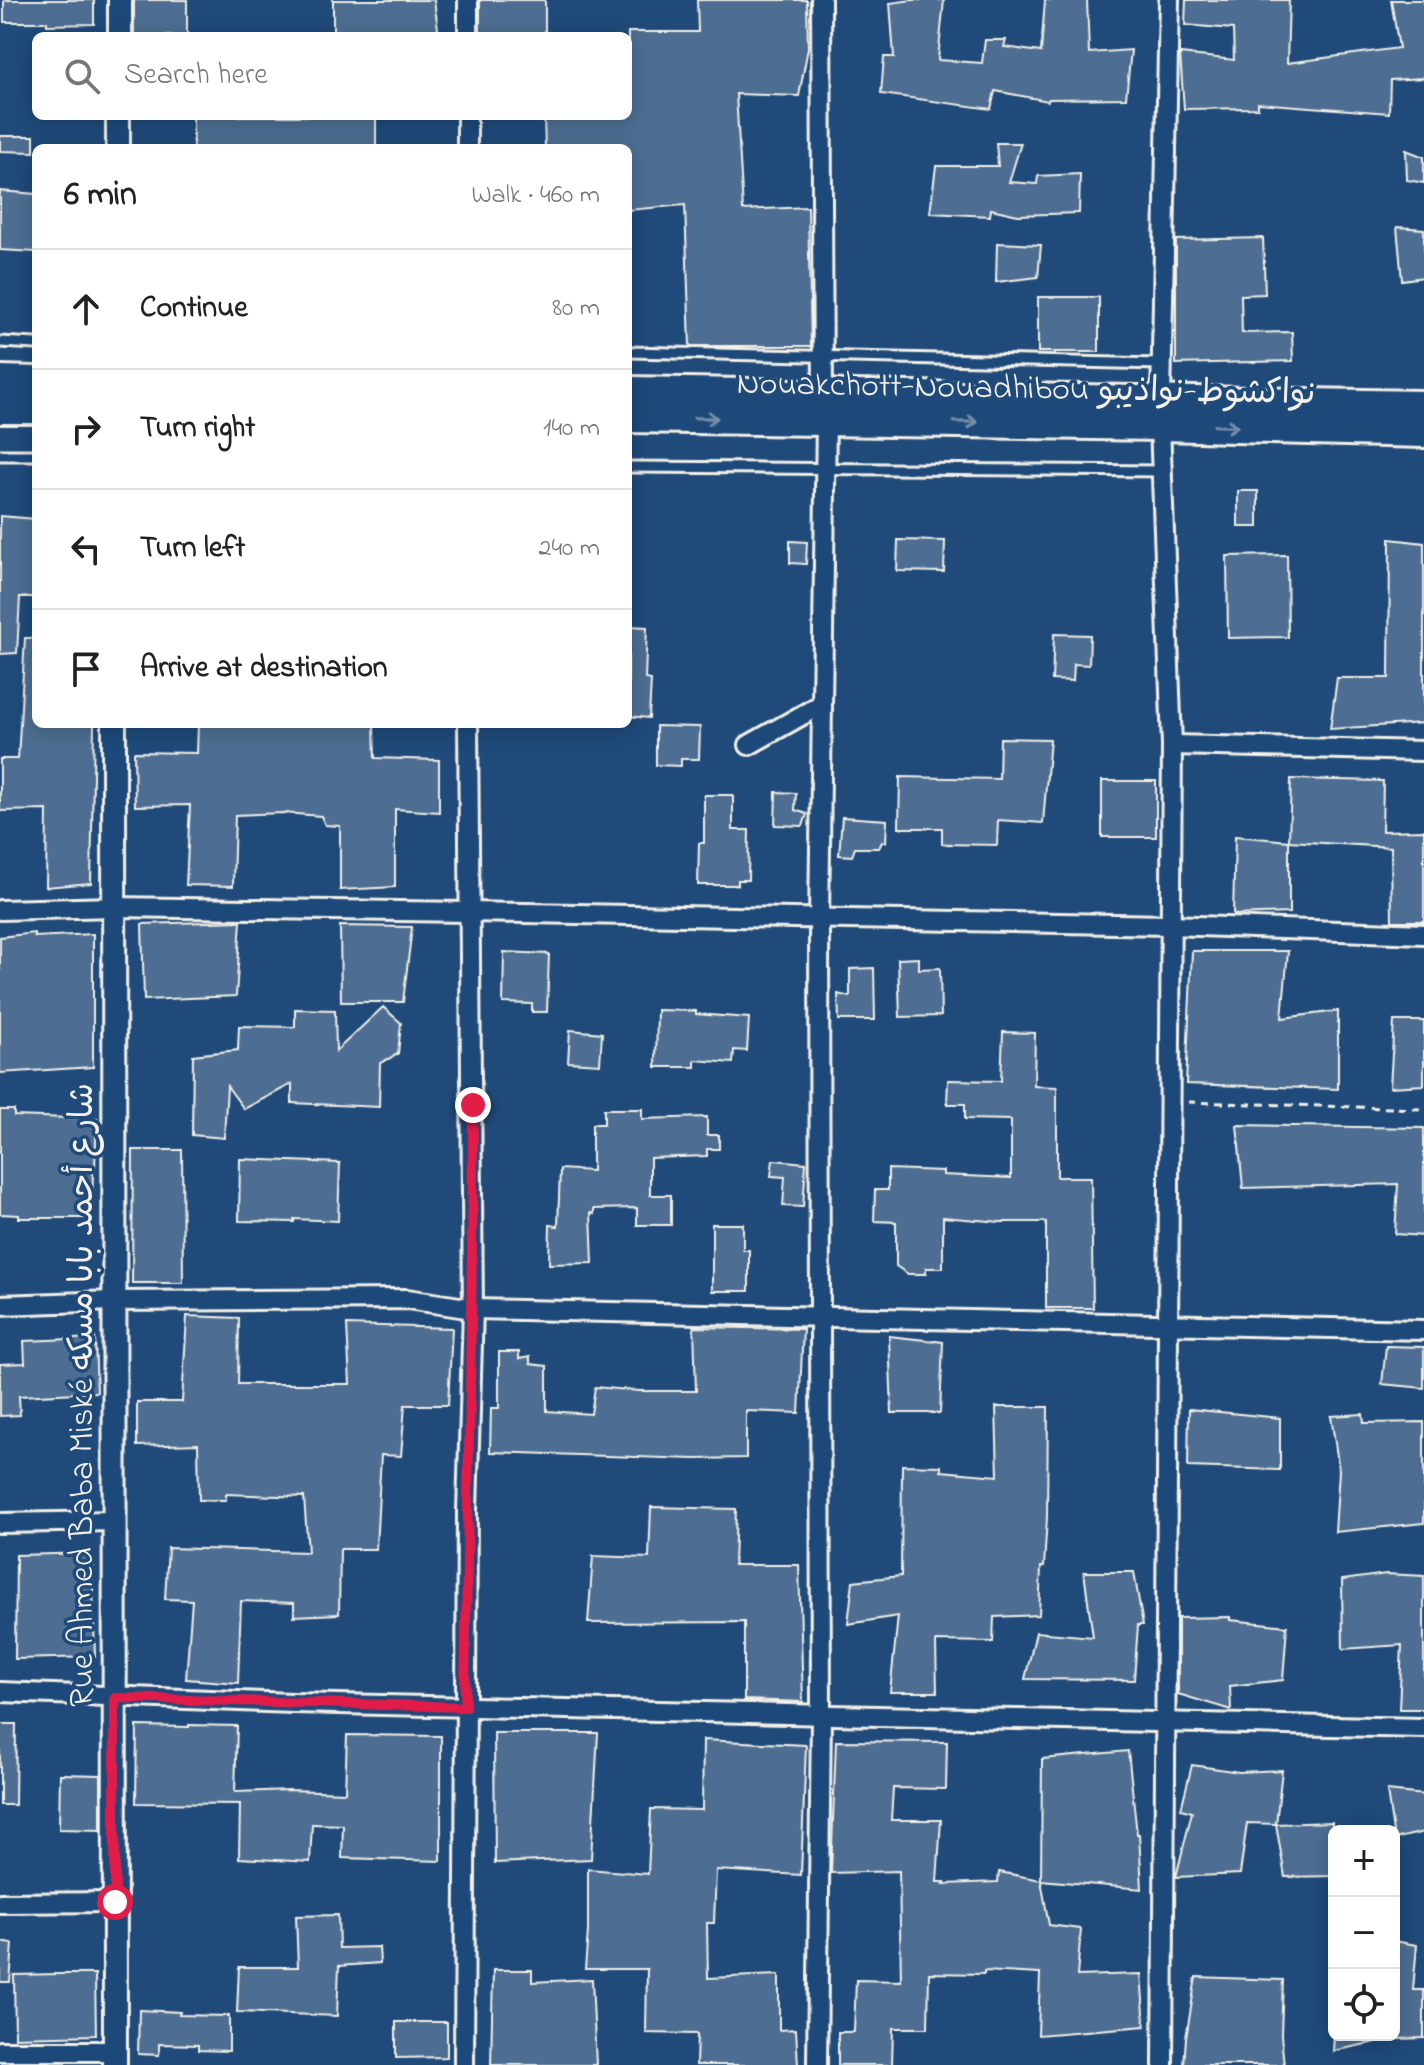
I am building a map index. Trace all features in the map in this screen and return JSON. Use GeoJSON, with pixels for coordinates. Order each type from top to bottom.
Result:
{"type":"FeatureCollection","features":[{"type":"Feature","properties":{"kind":"highway"},"geometry":{"type":"LineString","coordinates":[[0,381],[32,382]]}},
{"type":"Feature","properties":{"kind":"highway","name":"Nouakchott-Nouadhibou نواكشوط-نواذيبو"},"geometry":{"type":"LineString","coordinates":[[632,392],[825,408]]}},
{"type":"Feature","properties":{"kind":"highway","name":"Nouakchott-Nouadhibou نواكشوط-نواذيبو"},"geometry":{"type":"LineString","coordinates":[[632,417],[825,408],[1160,413],[1424,406]]}},
{"type":"Feature","properties":{"kind":"highway"},"geometry":{"type":"LineString","coordinates":[[0,408],[32,408]]}},
{"type":"Feature","properties":{"kind":"highway","name":"Nouakchott-Nouadhibou نواكشوط-نواذيبو"},"geometry":{"type":"LineString","coordinates":[[1160,413],[1424,432]]}},
{"type":"Feature","properties":{"kind":"street"},"geometry":{"type":"LineString","coordinates":[[120,0],[120,32]]}},
{"type":"Feature","properties":{"kind":"street"},"geometry":{"type":"LineString","coordinates":[[468,0],[468,32]]}},
{"type":"Feature","properties":{"kind":"street"},"geometry":{"type":"LineString","coordinates":[[817,2065],[821,1716],[819,920],[826,467],[821,0]]}},
{"type":"Feature","properties":{"kind":"street"},"geometry":{"type":"LineString","coordinates":[[1163,2065],[1172,745],[1160,413],[1169,0]]}},
{"type":"Feature","properties":{"kind":"street"},"geometry":{"type":"LineString","coordinates":[[118,120],[118,144]]}},
{"type":"Feature","properties":{"kind":"street"},"geometry":{"type":"LineString","coordinates":[[467,120],[467,144]]}},
{"type":"Feature","properties":{"kind":"street"},"geometry":{"type":"LineString","coordinates":[[749,745],[822,704]]}},
{"type":"Feature","properties":{"kind":"street","name":"Rue Ahmed Baba Miské شارع أحمد بابا مسكه"},"geometry":{"type":"LineString","coordinates":[[114,728],[115,2058]]}},
{"type":"Feature","properties":{"kind":"street"},"geometry":{"type":"LineString","coordinates":[[464,2065],[467,1511],[473,1309],[468,728]]}},
{"type":"Feature","properties":{"kind":"street"},"geometry":{"type":"LineString","coordinates":[[1172,745],[1424,751]]}},
{"type":"Feature","properties":{"kind":"street"},"geometry":{"type":"LineString","coordinates":[[0,910],[114,907],[468,912],[1170,925],[1424,934]]}},
{"type":"Feature","properties":{"kind":"street"},"geometry":{"type":"LineString","coordinates":[[0,1305],[407,1299],[473,1309],[1424,1330]]}},
{"type":"Feature","properties":{"kind":"street"},"geometry":{"type":"LineString","coordinates":[[0,1523],[115,1521]]}},
{"type":"Feature","properties":{"kind":"street"},"geometry":{"type":"LineString","coordinates":[[0,1692],[115,1698],[821,1716],[1424,1728]]}},
{"type":"Feature","properties":{"kind":"street"},"geometry":{"type":"LineString","coordinates":[[0,1903],[115,1902]]}},
{"type":"Feature","properties":{"kind":"street"},"geometry":{"type":"LineString","coordinates":[[0,2051],[115,2058]]}},
{"type":"Feature","properties":{"kind":"lane"},"geometry":{"type":"LineString","coordinates":[[0,342],[32,344]]}},
{"type":"Feature","properties":{"kind":"lane"},"geometry":{"type":"LineString","coordinates":[[632,352],[1161,364]]}},
{"type":"Feature","properties":{"kind":"lane"},"geometry":{"type":"LineString","coordinates":[[0,455],[32,455]]}},
{"type":"Feature","properties":{"kind":"lane"},"geometry":{"type":"LineString","coordinates":[[632,467],[1163,471]]}},
{"type":"Feature","properties":{"kind":"path"},"geometry":{"type":"LineString","coordinates":[[1168,1101],[1424,1109]]}},
{"type":"Feature","properties":{"kind":"building"},"geometry":{"type":"Polygon","coordinates":[[[4,0],[94,0],[94,24],[4,22],[4,0]]]}},
{"type":"Feature","properties":{"kind":"building"},"geometry":{"type":"Polygon","coordinates":[[[134,0],[187,0],[187,32],[134,32],[134,0]]]}},
{"type":"Feature","properties":{"kind":"building"},"geometry":{"type":"Polygon","coordinates":[[[333,0],[434,0],[438,32],[333,32],[333,0]]]}},
{"type":"Feature","properties":{"kind":"building"},"geometry":{"type":"Polygon","coordinates":[[[480,0],[545,0],[545,32],[480,32],[480,0]]]}},
{"type":"Feature","properties":{"kind":"building"},"geometry":{"type":"Polygon","coordinates":[[[697,0],[807,0],[808,48],[799,96],[736,94],[743,210],[808,207],[811,346],[690,346],[685,205],[632,210],[632,144],[545,144],[544,120],[632,120],[632,32],[698,32],[697,0]]]}},
{"type":"Feature","properties":{"kind":"building"},"geometry":{"type":"Polygon","coordinates":[[[944,0],[938,60],[982,63],[985,40],[1006,40],[1004,47],[1041,52],[1045,0],[1087,0],[1089,53],[1131,50],[1126,98],[1048,101],[995,91],[991,109],[881,94],[884,57],[894,57],[890,3],[944,0]]]}},
{"type":"Feature","properties":{"kind":"building"},"geometry":{"type":"Polygon","coordinates":[[[1186,0],[1289,0],[1287,63],[1399,48],[1391,0],[1424,0],[1424,78],[1390,80],[1389,113],[1258,103],[1258,108],[1184,109],[1180,54],[1234,60],[1233,29],[1185,25],[1186,0]]]}},
{"type":"Feature","properties":{"kind":"building"},"geometry":{"type":"Polygon","coordinates":[[[193,120],[376,120],[376,144],[193,144],[193,120]]]}},
{"type":"Feature","properties":{"kind":"building"},"geometry":{"type":"Polygon","coordinates":[[[0,136],[34,136],[32,152],[0,151],[0,136]]]}},
{"type":"Feature","properties":{"kind":"building"},"geometry":{"type":"Polygon","coordinates":[[[996,143],[1021,143],[1009,182],[1037,184],[1038,176],[1080,174],[1079,213],[1018,215],[991,209],[990,216],[930,213],[936,166],[998,166],[996,143]]]}},
{"type":"Feature","properties":{"kind":"building"},"geometry":{"type":"Polygon","coordinates":[[[1406,150],[1424,157],[1424,183],[1407,180],[1406,150]]]}},
{"type":"Feature","properties":{"kind":"building"},"geometry":{"type":"Polygon","coordinates":[[[0,191],[32,194],[32,252],[0,250],[0,191]]]}},
{"type":"Feature","properties":{"kind":"building"},"geometry":{"type":"Polygon","coordinates":[[[1397,227],[1424,229],[1424,277],[1402,280],[1397,227]]]}},
{"type":"Feature","properties":{"kind":"building"},"geometry":{"type":"Polygon","coordinates":[[[1263,238],[1265,294],[1241,295],[1242,333],[1292,332],[1293,361],[1176,364],[1176,240],[1263,238]]]}},
{"type":"Feature","properties":{"kind":"building"},"geometry":{"type":"Polygon","coordinates":[[[997,243],[1041,245],[1038,277],[996,282],[997,243]]]}},
{"type":"Feature","properties":{"kind":"building"},"geometry":{"type":"Polygon","coordinates":[[[1038,297],[1099,297],[1099,352],[1038,352],[1038,297]]]}},
{"type":"Feature","properties":{"kind":"building"},"geometry":{"type":"Polygon","coordinates":[[[1238,491],[1258,491],[1258,527],[1238,527],[1238,491]]]}},
{"type":"Feature","properties":{"kind":"building"},"geometry":{"type":"Polygon","coordinates":[[[0,516],[32,519],[32,597],[20,597],[17,653],[0,654],[0,516]]]}},
{"type":"Feature","properties":{"kind":"building"},"geometry":{"type":"Polygon","coordinates":[[[1390,539],[1424,543],[1424,723],[1330,729],[1337,678],[1389,678],[1390,539]]]}},
{"type":"Feature","properties":{"kind":"building"},"geometry":{"type":"Polygon","coordinates":[[[898,540],[945,541],[944,572],[897,571],[898,540]]]}},
{"type":"Feature","properties":{"kind":"building"},"geometry":{"type":"Polygon","coordinates":[[[790,541],[807,542],[806,564],[790,563],[790,541]]]}},
{"type":"Feature","properties":{"kind":"building"},"geometry":{"type":"Polygon","coordinates":[[[1287,555],[1288,637],[1228,638],[1227,556],[1287,555]]]}},
{"type":"Feature","properties":{"kind":"building"},"geometry":{"type":"Polygon","coordinates":[[[632,626],[647,627],[645,679],[651,680],[649,718],[632,716],[632,626]]]}},
{"type":"Feature","properties":{"kind":"building"},"geometry":{"type":"Polygon","coordinates":[[[1054,634],[1090,635],[1089,665],[1074,664],[1073,681],[1052,680],[1054,634]]]}},
{"type":"Feature","properties":{"kind":"building"},"geometry":{"type":"Polygon","coordinates":[[[25,638],[32,638],[32,728],[94,728],[91,883],[46,887],[47,810],[0,811],[0,759],[18,759],[25,638]]]}},
{"type":"Feature","properties":{"kind":"building"},"geometry":{"type":"Polygon","coordinates":[[[656,726],[700,727],[699,759],[681,759],[681,766],[656,765],[656,726]]]}},
{"type":"Feature","properties":{"kind":"building"},"geometry":{"type":"Polygon","coordinates":[[[198,728],[374,728],[375,758],[439,760],[439,812],[395,809],[395,887],[340,890],[340,826],[325,825],[321,816],[283,813],[235,815],[233,886],[186,885],[190,805],[135,806],[134,752],[197,753],[198,728]]]}},
{"type":"Feature","properties":{"kind":"building"},"geometry":{"type":"Polygon","coordinates":[[[1000,738],[1050,739],[1043,823],[998,820],[997,845],[942,844],[942,828],[899,828],[900,777],[999,779],[1000,738]]]}},
{"type":"Feature","properties":{"kind":"building"},"geometry":{"type":"Polygon","coordinates":[[[1291,779],[1383,781],[1382,831],[1424,830],[1424,921],[1392,921],[1391,847],[1289,841],[1291,779]]]}},
{"type":"Feature","properties":{"kind":"building"},"geometry":{"type":"Polygon","coordinates":[[[1102,781],[1156,781],[1156,837],[1102,837],[1102,781]]]}},
{"type":"Feature","properties":{"kind":"building"},"geometry":{"type":"Polygon","coordinates":[[[776,792],[796,793],[795,810],[807,814],[803,826],[775,825],[776,792]]]}},
{"type":"Feature","properties":{"kind":"building"},"geometry":{"type":"Polygon","coordinates":[[[704,795],[733,795],[733,830],[749,830],[748,880],[738,880],[738,885],[698,885],[699,843],[704,843],[704,795]]]}},
{"type":"Feature","properties":{"kind":"building"},"geometry":{"type":"Polygon","coordinates":[[[842,817],[887,820],[886,842],[882,842],[879,848],[855,848],[852,856],[839,855],[842,817]]]}},
{"type":"Feature","properties":{"kind":"building"},"geometry":{"type":"Polygon","coordinates":[[[1235,836],[1289,841],[1289,913],[1233,915],[1235,836]]]}},
{"type":"Feature","properties":{"kind":"building"},"geometry":{"type":"Polygon","coordinates":[[[241,921],[236,996],[144,1000],[142,924],[241,921]]]}},
{"type":"Feature","properties":{"kind":"building"},"geometry":{"type":"Polygon","coordinates":[[[340,926],[412,927],[403,1002],[341,1002],[340,926]]]}},
{"type":"Feature","properties":{"kind":"building"},"geometry":{"type":"Polygon","coordinates":[[[34,933],[34,937],[93,934],[93,1067],[0,1073],[0,937],[34,933]]]}},
{"type":"Feature","properties":{"kind":"building"},"geometry":{"type":"Polygon","coordinates":[[[1192,951],[1288,951],[1282,1018],[1338,1011],[1338,1089],[1186,1084],[1192,951]]]}},
{"type":"Feature","properties":{"kind":"building"},"geometry":{"type":"Polygon","coordinates":[[[504,952],[549,954],[547,1012],[532,1012],[532,1004],[503,1003],[504,952]]]}},
{"type":"Feature","properties":{"kind":"building"},"geometry":{"type":"Polygon","coordinates":[[[919,958],[919,969],[940,968],[941,1016],[900,1017],[898,959],[919,958]]]}},
{"type":"Feature","properties":{"kind":"building"},"geometry":{"type":"Polygon","coordinates":[[[874,968],[875,1020],[839,1020],[838,994],[850,997],[850,969],[874,968]]]}},
{"type":"Feature","properties":{"kind":"building"},"geometry":{"type":"Polygon","coordinates":[[[383,1007],[401,1023],[398,1054],[380,1063],[379,1107],[292,1103],[292,1084],[244,1109],[227,1086],[224,1138],[192,1135],[193,1055],[238,1050],[239,1026],[295,1027],[295,1009],[335,1010],[336,1051],[383,1007]]]}},
{"type":"Feature","properties":{"kind":"building"},"geometry":{"type":"Polygon","coordinates":[[[657,1010],[749,1018],[747,1051],[734,1050],[733,1063],[695,1060],[695,1067],[656,1067],[657,1010]]]}},
{"type":"Feature","properties":{"kind":"building"},"geometry":{"type":"Polygon","coordinates":[[[1394,1021],[1424,1021],[1424,1085],[1390,1087],[1394,1021]]]}},
{"type":"Feature","properties":{"kind":"building"},"geometry":{"type":"Polygon","coordinates":[[[570,1030],[602,1033],[600,1064],[568,1062],[570,1030]]]}},
{"type":"Feature","properties":{"kind":"building"},"geometry":{"type":"Polygon","coordinates":[[[1003,1032],[1035,1033],[1034,1086],[1057,1087],[1057,1177],[1091,1177],[1093,1308],[1046,1308],[1046,1222],[943,1217],[943,1268],[926,1268],[926,1274],[908,1274],[896,1266],[896,1222],[874,1221],[875,1190],[888,1190],[888,1169],[1011,1178],[1011,1120],[965,1119],[965,1104],[947,1104],[948,1080],[1001,1081],[1003,1032]]]}},
{"type":"Feature","properties":{"kind":"building"},"geometry":{"type":"Polygon","coordinates":[[[604,1109],[642,1109],[642,1119],[707,1117],[707,1135],[719,1135],[719,1149],[707,1149],[707,1156],[650,1158],[650,1195],[671,1195],[671,1225],[637,1225],[637,1208],[594,1209],[594,1214],[591,1213],[593,1263],[549,1264],[550,1225],[558,1226],[560,1169],[592,1171],[592,1124],[604,1124],[604,1109]]]}},
{"type":"Feature","properties":{"kind":"building"},"geometry":{"type":"Polygon","coordinates":[[[0,1110],[14,1110],[14,1116],[97,1119],[92,1218],[19,1218],[19,1215],[0,1214],[0,1110]]]}},
{"type":"Feature","properties":{"kind":"building"},"geometry":{"type":"Polygon","coordinates":[[[1237,1125],[1424,1128],[1424,1236],[1395,1234],[1398,1184],[1243,1188],[1237,1125]]]}},
{"type":"Feature","properties":{"kind":"building"},"geometry":{"type":"Polygon","coordinates":[[[133,1150],[182,1150],[183,1283],[132,1283],[133,1150]]]}},
{"type":"Feature","properties":{"kind":"building"},"geometry":{"type":"Polygon","coordinates":[[[240,1159],[340,1163],[338,1221],[239,1221],[240,1159]]]}},
{"type":"Feature","properties":{"kind":"building"},"geometry":{"type":"Polygon","coordinates":[[[773,1160],[806,1163],[803,1207],[783,1206],[785,1177],[771,1176],[773,1160]]]}},
{"type":"Feature","properties":{"kind":"building"},"geometry":{"type":"Polygon","coordinates":[[[712,1224],[743,1224],[743,1250],[749,1250],[749,1291],[712,1291],[712,1224]]]}},
{"type":"Feature","properties":{"kind":"building"},"geometry":{"type":"Polygon","coordinates":[[[187,1316],[239,1318],[238,1384],[350,1384],[347,1325],[452,1328],[448,1405],[405,1405],[401,1456],[381,1455],[376,1549],[340,1549],[339,1614],[294,1616],[294,1603],[241,1601],[238,1683],[186,1679],[192,1600],[165,1599],[168,1548],[308,1552],[304,1497],[226,1494],[226,1500],[199,1500],[198,1444],[137,1446],[137,1402],[182,1402],[187,1316]]]}},
{"type":"Feature","properties":{"kind":"building"},"geometry":{"type":"Polygon","coordinates":[[[694,1327],[803,1329],[799,1413],[746,1411],[746,1458],[490,1452],[491,1408],[499,1408],[499,1352],[519,1352],[519,1359],[530,1357],[530,1364],[547,1366],[547,1411],[591,1414],[595,1387],[696,1391],[694,1327]]]}},
{"type":"Feature","properties":{"kind":"building"},"geometry":{"type":"Polygon","coordinates":[[[889,1336],[943,1342],[940,1413],[892,1413],[889,1336]]]}},
{"type":"Feature","properties":{"kind":"building"},"geometry":{"type":"Polygon","coordinates":[[[95,1338],[97,1392],[19,1396],[20,1415],[0,1416],[0,1364],[25,1363],[24,1341],[95,1338]]]}},
{"type":"Feature","properties":{"kind":"building"},"geometry":{"type":"Polygon","coordinates":[[[1386,1346],[1424,1347],[1424,1388],[1382,1384],[1386,1346]]]}},
{"type":"Feature","properties":{"kind":"building"},"geometry":{"type":"Polygon","coordinates":[[[996,1407],[1048,1407],[1047,1517],[1039,1615],[994,1617],[993,1642],[936,1641],[937,1692],[890,1692],[898,1616],[848,1624],[853,1581],[901,1576],[902,1465],[941,1466],[941,1471],[998,1476],[996,1407]]]}},
{"type":"Feature","properties":{"kind":"building"},"geometry":{"type":"Polygon","coordinates":[[[1189,1409],[1280,1418],[1280,1470],[1188,1467],[1189,1409]]]}},
{"type":"Feature","properties":{"kind":"building"},"geometry":{"type":"Polygon","coordinates":[[[1363,1414],[1364,1423],[1424,1422],[1424,1523],[1335,1532],[1339,1470],[1331,1416],[1363,1414]]]}},
{"type":"Feature","properties":{"kind":"building"},"geometry":{"type":"Polygon","coordinates":[[[651,1507],[736,1509],[734,1565],[799,1565],[803,1702],[744,1700],[744,1622],[588,1623],[593,1556],[649,1558],[651,1507]]]}},
{"type":"Feature","properties":{"kind":"building"},"geometry":{"type":"Polygon","coordinates":[[[92,1553],[95,1657],[15,1659],[16,1555],[92,1553]]]}},
{"type":"Feature","properties":{"kind":"building"},"geometry":{"type":"Polygon","coordinates":[[[1084,1572],[1134,1572],[1143,1625],[1138,1625],[1134,1680],[1025,1679],[1036,1632],[1093,1637],[1084,1572]]]}},
{"type":"Feature","properties":{"kind":"building"},"geometry":{"type":"Polygon","coordinates":[[[1386,1574],[1424,1576],[1424,1709],[1399,1709],[1402,1645],[1343,1649],[1342,1580],[1386,1574]]]}},
{"type":"Feature","properties":{"kind":"building"},"geometry":{"type":"Polygon","coordinates":[[[1230,1617],[1230,1620],[1287,1626],[1283,1680],[1230,1686],[1231,1710],[1178,1694],[1178,1618],[1230,1617]]]}},
{"type":"Feature","properties":{"kind":"building"},"geometry":{"type":"Polygon","coordinates":[[[0,1724],[16,1724],[15,1805],[0,1805],[0,1724]]]}},
{"type":"Feature","properties":{"kind":"building"},"geometry":{"type":"Polygon","coordinates":[[[137,1726],[237,1726],[235,1792],[345,1792],[347,1735],[441,1736],[441,1861],[342,1858],[343,1825],[312,1824],[310,1862],[239,1858],[240,1804],[136,1803],[137,1726]]]}},
{"type":"Feature","properties":{"kind":"building"},"geometry":{"type":"Polygon","coordinates":[[[494,1733],[598,1733],[591,1859],[495,1863],[494,1733]]]}},
{"type":"Feature","properties":{"kind":"building"},"geometry":{"type":"Polygon","coordinates":[[[703,1740],[806,1745],[801,1875],[716,1870],[714,1923],[707,1923],[708,1978],[779,1975],[779,2030],[796,2029],[798,2065],[696,2065],[697,2034],[646,2033],[647,1969],[585,1969],[588,1869],[648,1874],[651,1809],[702,1810],[703,1740]]]}},
{"type":"Feature","properties":{"kind":"building"},"geometry":{"type":"Polygon","coordinates":[[[836,1741],[947,1742],[946,1789],[893,1788],[891,1820],[941,1820],[937,1882],[998,1882],[999,1872],[1041,1880],[1049,1925],[1081,1929],[1077,1976],[1141,1974],[1145,2026],[1038,2035],[1040,1974],[984,1971],[984,1974],[929,1973],[928,2028],[893,2028],[892,2065],[838,2065],[838,2032],[854,2032],[856,1980],[901,1981],[899,1871],[831,1873],[836,1741]]]}},
{"type":"Feature","properties":{"kind":"building"},"geometry":{"type":"Polygon","coordinates":[[[1128,1751],[1139,1834],[1142,1889],[1041,1880],[1042,1759],[1128,1751]]]}},
{"type":"Feature","properties":{"kind":"building"},"geometry":{"type":"Polygon","coordinates":[[[1192,1765],[1239,1772],[1282,1770],[1276,1824],[1247,1823],[1240,1874],[1176,1877],[1192,1812],[1181,1809],[1192,1765]]]}},
{"type":"Feature","properties":{"kind":"building"},"geometry":{"type":"Polygon","coordinates":[[[60,1774],[101,1775],[101,1830],[59,1829],[60,1774]]]}},
{"type":"Feature","properties":{"kind":"building"},"geometry":{"type":"Polygon","coordinates":[[[1387,1791],[1424,1795],[1424,1832],[1400,1838],[1400,1825],[1392,1825],[1387,1791]]]}},
{"type":"Feature","properties":{"kind":"building"},"geometry":{"type":"Polygon","coordinates":[[[1332,1822],[1332,1825],[1328,1825],[1328,1876],[1285,1877],[1276,1824],[1332,1822]]]}},
{"type":"Feature","properties":{"kind":"building"},"geometry":{"type":"Polygon","coordinates":[[[338,1915],[339,1948],[379,1947],[380,1963],[339,1966],[337,2016],[237,2012],[239,1967],[298,1967],[296,1916],[338,1915]]]}},
{"type":"Feature","properties":{"kind":"building"},"geometry":{"type":"Polygon","coordinates":[[[0,1942],[13,1944],[10,1982],[0,1982],[0,1942]]]}},
{"type":"Feature","properties":{"kind":"building"},"geometry":{"type":"Polygon","coordinates":[[[1400,1942],[1417,1945],[1413,1990],[1424,1990],[1424,2038],[1400,2039],[1400,1942]]]}},
{"type":"Feature","properties":{"kind":"building"},"geometry":{"type":"Polygon","coordinates":[[[493,1970],[532,1970],[532,1982],[592,1979],[596,2065],[491,2065],[493,1970]]]}},
{"type":"Feature","properties":{"kind":"building"},"geometry":{"type":"Polygon","coordinates":[[[95,1974],[96,2035],[15,2037],[14,1975],[95,1974]]]}},
{"type":"Feature","properties":{"kind":"building"},"geometry":{"type":"Polygon","coordinates":[[[1196,1977],[1283,1980],[1281,2035],[1284,2065],[1184,2065],[1196,1977]]]}},
{"type":"Feature","properties":{"kind":"building"},"geometry":{"type":"Polygon","coordinates":[[[139,2010],[229,2016],[229,2051],[198,2050],[198,2045],[159,2044],[159,2055],[138,2054],[139,2010]]]}},
{"type":"Feature","properties":{"kind":"building"},"geometry":{"type":"Polygon","coordinates":[[[396,2022],[447,2022],[447,2057],[396,2058],[396,2022]]]}},
{"type":"Feature","properties":{"kind":"building"},"geometry":{"type":"Polygon","coordinates":[[[1334,2041],[1381,2041],[1333,2051],[1334,2041]]]}},
{"type":"Feature","properties":{"kind":"route"},"geometry":{"type":"LineString","coordinates":[[115,1902],[115,1698],[465,1707],[473,1309],[473,1105]]}}]}
